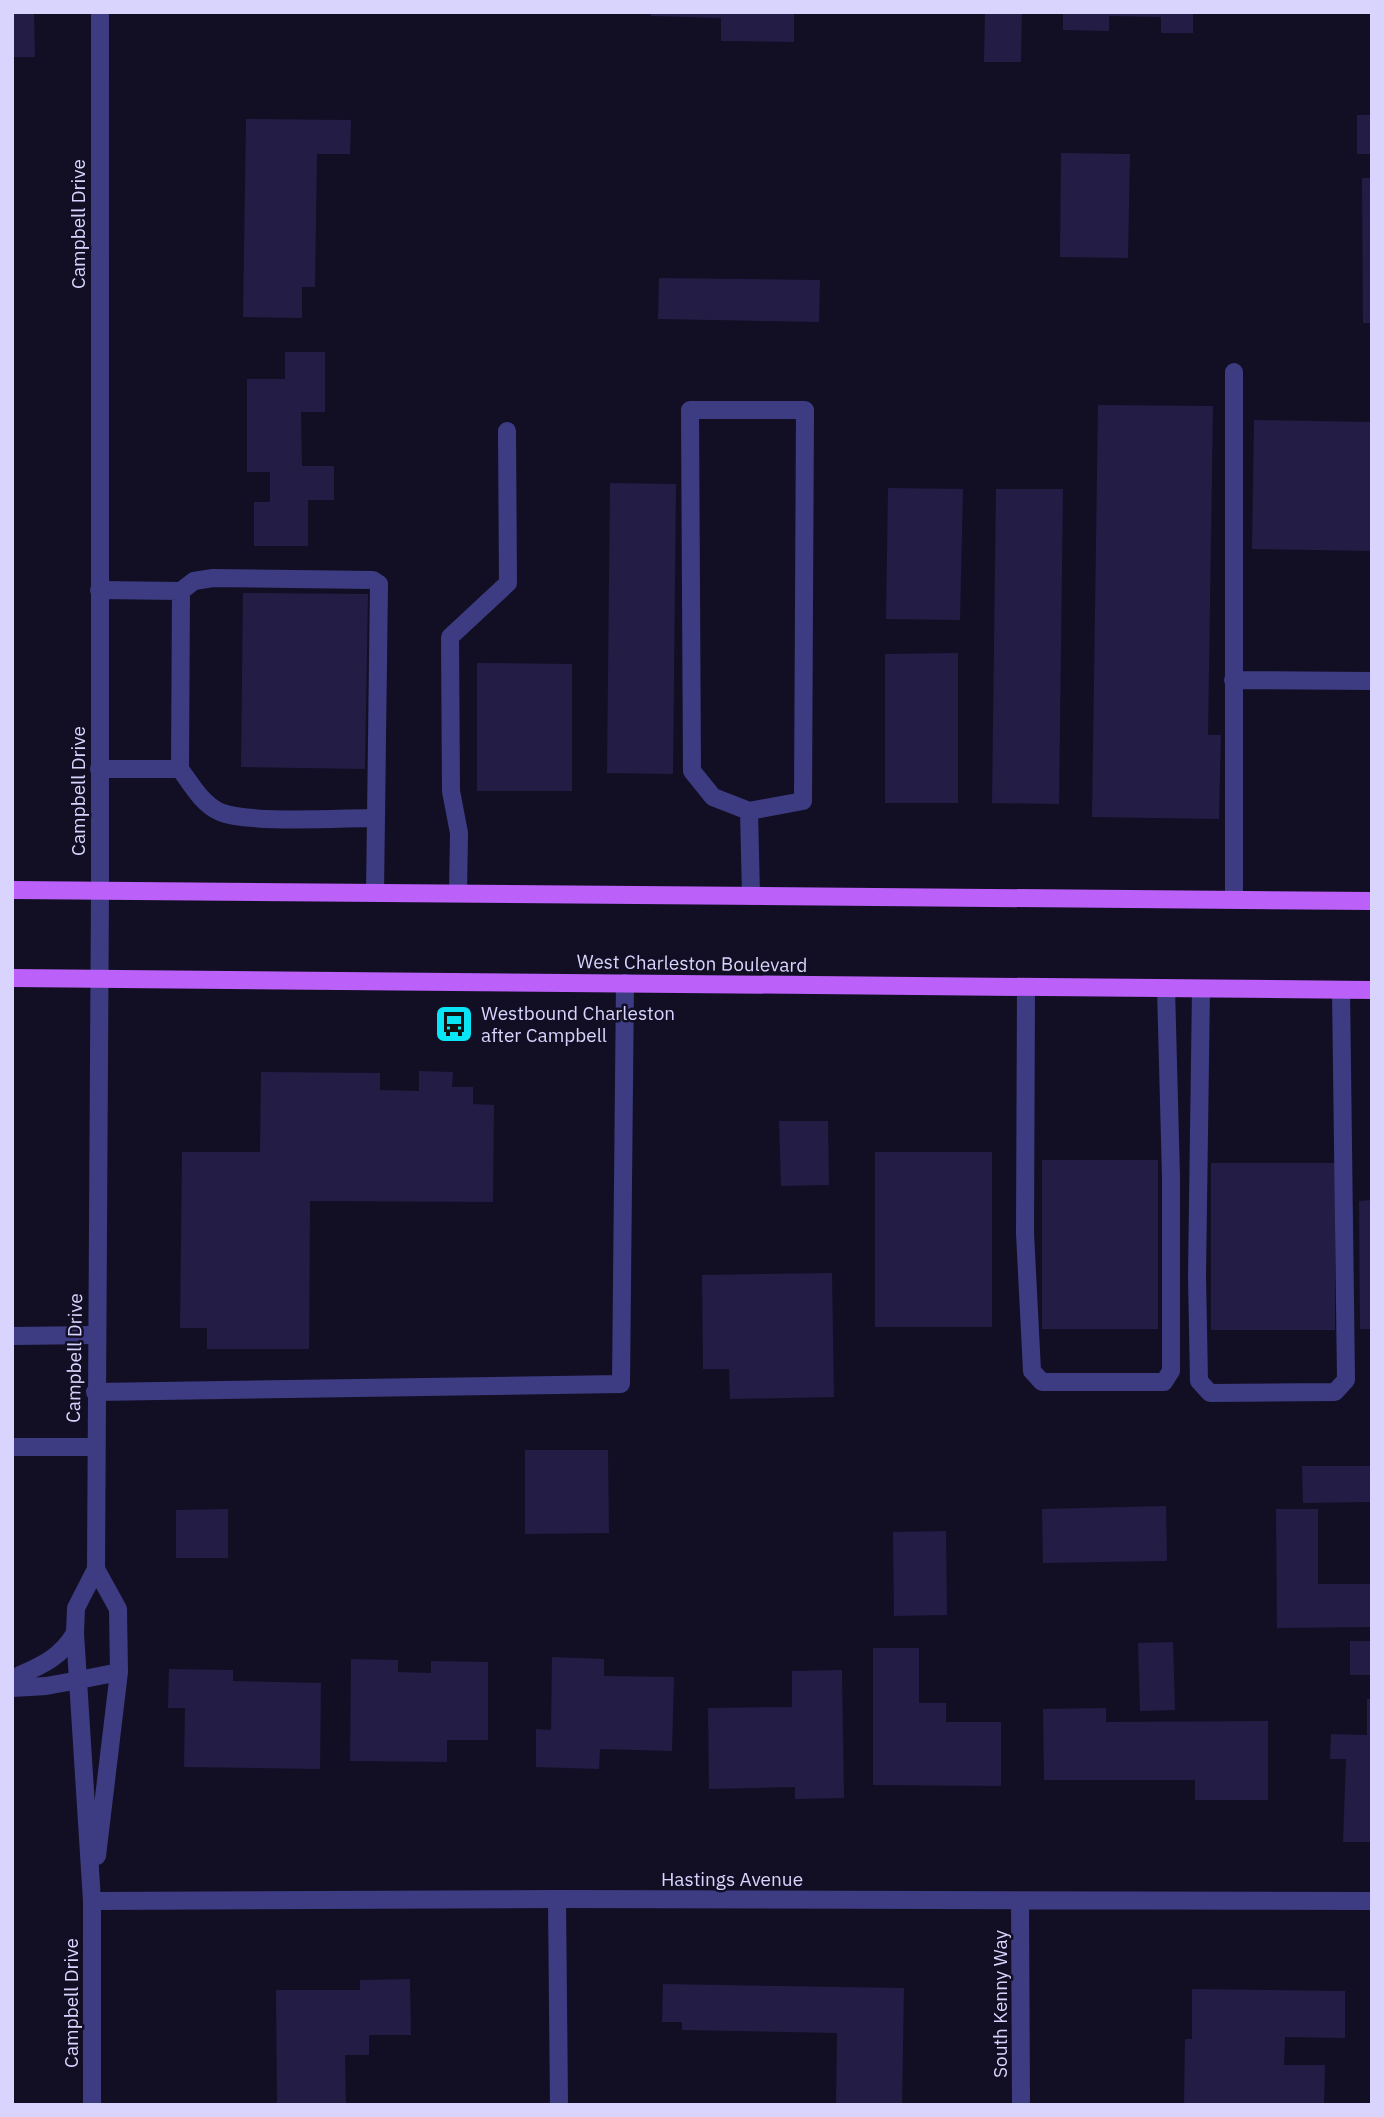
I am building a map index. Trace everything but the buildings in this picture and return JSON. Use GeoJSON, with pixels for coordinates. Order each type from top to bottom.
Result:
{"type":"FeatureCollection","features":[{"type":"Feature","properties":{"kind":"main road"},"geometry":{"type":"LineString","coordinates":[[12,890],[1372,901]]}},
{"type":"Feature","properties":{"kind":"main road","name":"West Charleston Boulevard"},"geometry":{"type":"LineString","coordinates":[[12,978],[1372,990]]}},
{"type":"Feature","properties":{"kind":"street","name":"Campbell Drive"},"geometry":{"type":"LineString","coordinates":[[92,2105],[92,1901],[75,1633],[76,1608],[96,1569],[95,1335],[100,890],[100,12]]}},
{"type":"Feature","properties":{"kind":"street"},"geometry":{"type":"LineString","coordinates":[[1234,372],[1234,899]]}},
{"type":"Feature","properties":{"kind":"street"},"geometry":{"type":"LineString","coordinates":[[690,410],[806,410],[803,801],[749,811],[713,797],[692,771],[690,410]]}},
{"type":"Feature","properties":{"kind":"street"},"geometry":{"type":"LineString","coordinates":[[458,893],[459,833],[451,791],[450,638],[508,583],[507,431]]}},
{"type":"Feature","properties":{"kind":"street"},"geometry":{"type":"LineString","coordinates":[[99,590],[181,591],[194,582],[213,578],[373,580],[379,584],[375,892]]}},
{"type":"Feature","properties":{"kind":"street"},"geometry":{"type":"LineString","coordinates":[[181,591],[180,769],[202,799],[219,812],[262,818],[376,818]]}},
{"type":"Feature","properties":{"kind":"street"},"geometry":{"type":"LineString","coordinates":[[1233,680],[1372,681]]}},
{"type":"Feature","properties":{"kind":"street"},"geometry":{"type":"LineString","coordinates":[[99,769],[180,769]]}},
{"type":"Feature","properties":{"kind":"street"},"geometry":{"type":"LineString","coordinates":[[749,811],[751,895]]}},
{"type":"Feature","properties":{"kind":"street"},"geometry":{"type":"LineString","coordinates":[[95,1392],[621,1384],[625,983]]}},
{"type":"Feature","properties":{"kind":"street"},"geometry":{"type":"LineString","coordinates":[[1026,987],[1025,1233],[1032,1371],[1042,1382],[1164,1382],[1171,1371],[1171,1177],[1166,988]]}},
{"type":"Feature","properties":{"kind":"street"},"geometry":{"type":"LineString","coordinates":[[1201,989],[1199,1381],[1210,1393],[1335,1392],[1346,1380],[1341,990]]}},
{"type":"Feature","properties":{"kind":"street"},"geometry":{"type":"LineString","coordinates":[[12,1336],[95,1335]]}},
{"type":"Feature","properties":{"kind":"street"},"geometry":{"type":"LineString","coordinates":[[17,1447],[95,1447]]}},
{"type":"Feature","properties":{"kind":"street","name":"Campbell Drive"},"geometry":{"type":"LineString","coordinates":[[92,1901],[119,1672],[118,1609],[96,1569]]}},
{"type":"Feature","properties":{"kind":"street"},"geometry":{"type":"LineString","coordinates":[[13,1688],[20,1675],[44,1665],[66,1648],[75,1633]]}},
{"type":"Feature","properties":{"kind":"street"},"geometry":{"type":"LineString","coordinates":[[13,1688],[46,1686],[119,1672]]}},
{"type":"Feature","properties":{"kind":"street"},"geometry":{"type":"LineString","coordinates":[[557,1899],[559,2105]]}},
{"type":"Feature","properties":{"kind":"street","name":"Hastings Avenue"},"geometry":{"type":"LineString","coordinates":[[92,1901],[1372,1901]]}},
{"type":"Feature","properties":{"kind":"street","name":"South Kenny Way"},"geometry":{"type":"LineString","coordinates":[[1020,1902],[1021,2105]]}},
{"type":"Feature","properties":{"kind":"place","name":"Westbound Charleston after Campbell"},"geometry":{"type":"Point","coordinates":[454,1024]}}]}
